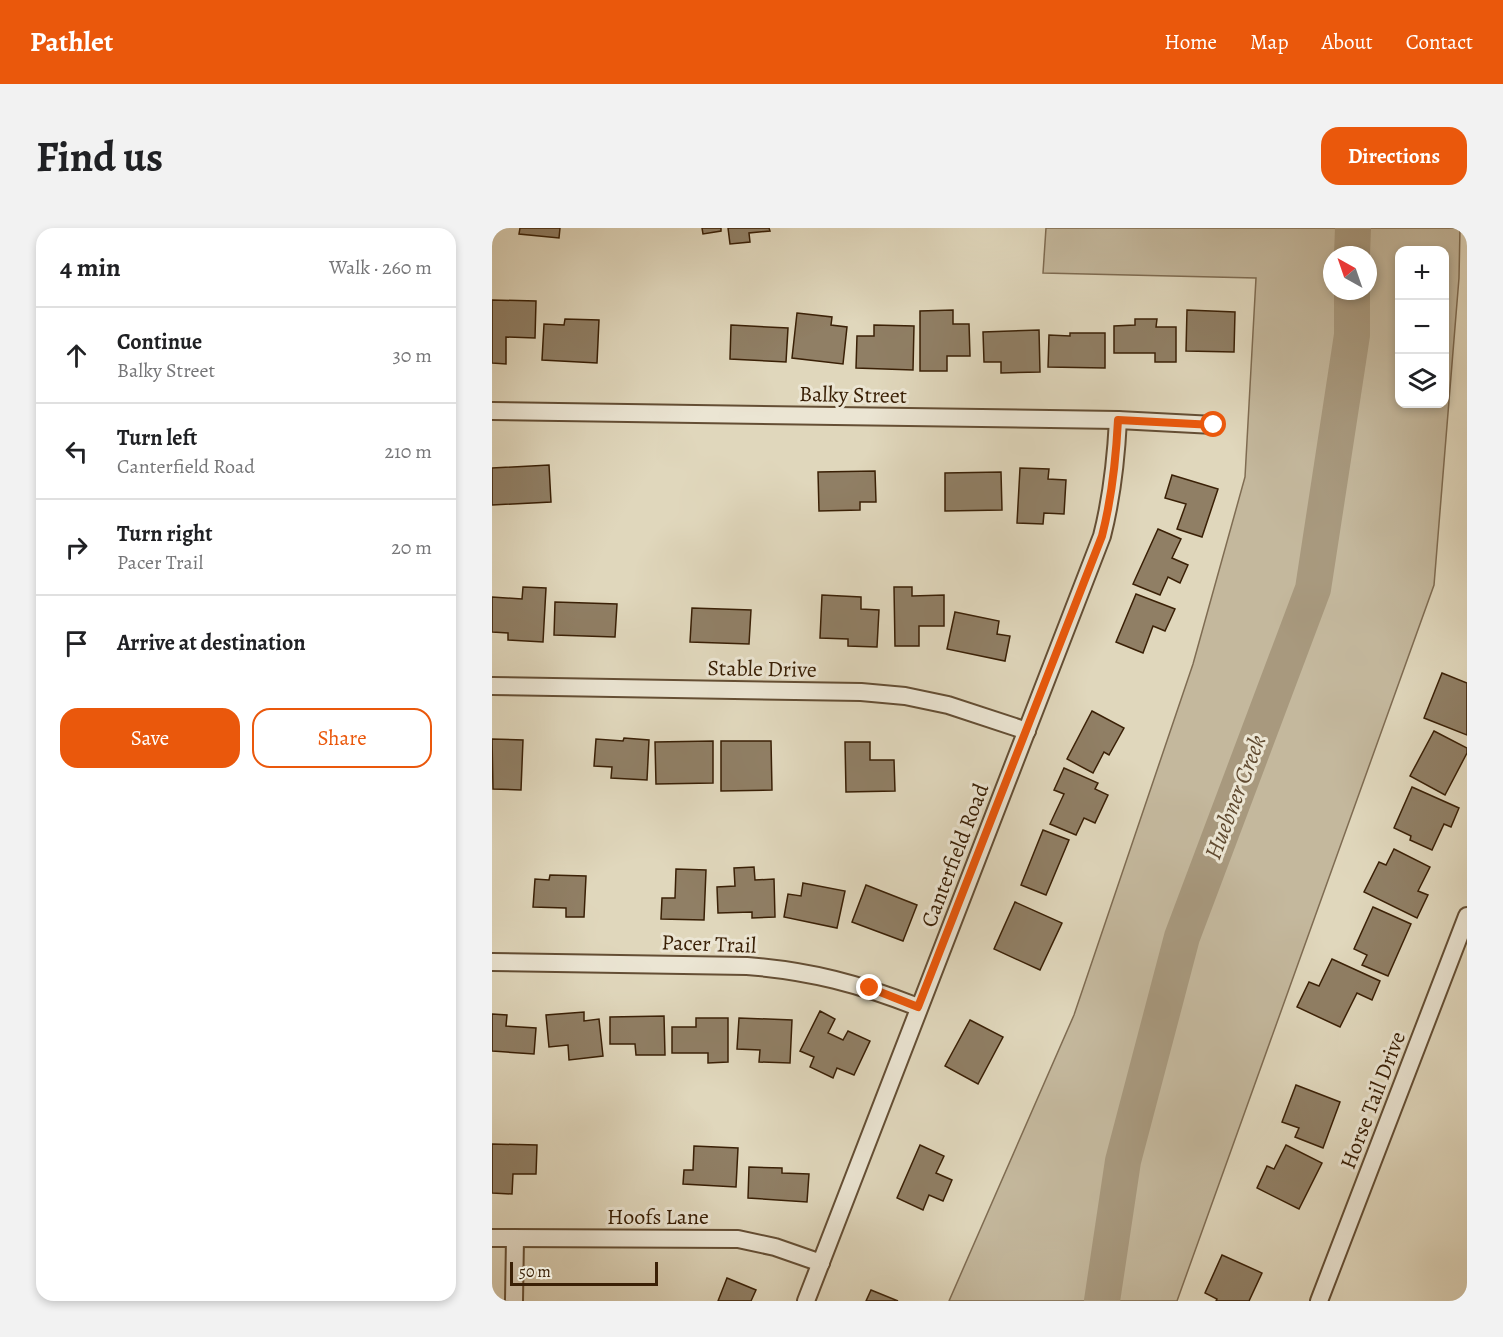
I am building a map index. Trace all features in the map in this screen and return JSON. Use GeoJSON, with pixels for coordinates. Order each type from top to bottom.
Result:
{"type":"FeatureCollection","features":[{"type":"Feature","properties":{"kind":"street","name":"Balky Street"},"geometry":{"type":"LineString","coordinates":[[492,411],[1118,420],[1214,425]]}},
{"type":"Feature","properties":{"kind":"street","name":"Canterfield Road"},"geometry":{"type":"LineString","coordinates":[[806,1301],[1102,536],[1115,471],[1118,420]]}},
{"type":"Feature","properties":{"kind":"street","name":"Stable Drive"},"geometry":{"type":"LineString","coordinates":[[492,686],[861,692],[905,696],[948,705],[1027,731]]}},
{"type":"Feature","properties":{"kind":"street","name":"Horse Tail Drive"},"geometry":{"type":"LineString","coordinates":[[1319,1301],[1467,916]]}},
{"type":"Feature","properties":{"kind":"street","name":"Pacer Trail"},"geometry":{"type":"LineString","coordinates":[[492,962],[778,968],[824,976],[870,988],[918,1007]]}},
{"type":"Feature","properties":{"kind":"street","name":"Hoofs Lane"},"geometry":{"type":"LineString","coordinates":[[492,1238],[738,1239],[776,1247],[821,1263]]}},
{"type":"Feature","properties":{"kind":"street"},"geometry":{"type":"LineString","coordinates":[[514,1301],[515,1238]]}},
{"type":"Feature","properties":{"kind":"shaded area"},"geometry":{"type":"Polygon","coordinates":[[[1046,228],[1460,228],[1459,278],[1449,401],[1449,246],[1395,246],[1395,408],[1448,408],[1434,585],[1177,1301],[949,1301],[1074,1015],[1193,664],[1245,477],[1256,278],[1043,273],[1046,228]]]}},
{"type":"Feature","properties":{"kind":"building"},"geometry":{"type":"Polygon","coordinates":[[[520,228],[560,228],[559,238],[519,234],[520,228]]]}},
{"type":"Feature","properties":{"kind":"building"},"geometry":{"type":"Polygon","coordinates":[[[702,228],[721,228],[721,231],[703,234],[702,228]]]}},
{"type":"Feature","properties":{"kind":"building"},"geometry":{"type":"Polygon","coordinates":[[[728,228],[769,228],[770,231],[749,233],[750,242],[730,244],[728,228]]]}},
{"type":"Feature","properties":{"kind":"building"},"geometry":{"type":"Polygon","coordinates":[[[492,300],[536,301],[535,338],[506,337],[506,364],[492,363],[492,300]]]}},
{"type":"Feature","properties":{"kind":"building"},"geometry":{"type":"Polygon","coordinates":[[[953,310],[953,324],[969,324],[970,356],[947,356],[947,371],[920,371],[920,311],[953,310]]]}},
{"type":"Feature","properties":{"kind":"building"},"geometry":{"type":"Polygon","coordinates":[[[1187,310],[1235,312],[1234,352],[1186,351],[1187,310]]]}},
{"type":"Feature","properties":{"kind":"building"},"geometry":{"type":"Polygon","coordinates":[[[797,313],[832,317],[831,325],[847,327],[843,364],[792,358],[797,313]]]}},
{"type":"Feature","properties":{"kind":"building"},"geometry":{"type":"Polygon","coordinates":[[[565,319],[599,320],[597,363],[542,360],[544,324],[564,325],[565,319]]]}},
{"type":"Feature","properties":{"kind":"building"},"geometry":{"type":"Polygon","coordinates":[[[1135,319],[1157,319],[1156,327],[1176,327],[1176,362],[1155,362],[1155,353],[1114,353],[1114,326],[1135,325],[1135,319]]]}},
{"type":"Feature","properties":{"kind":"building"},"geometry":{"type":"Polygon","coordinates":[[[731,325],[788,328],[786,362],[730,359],[731,325]]]}},
{"type":"Feature","properties":{"kind":"building"},"geometry":{"type":"Polygon","coordinates":[[[874,325],[914,326],[913,370],[856,368],[857,336],[874,336],[874,325]]]}},
{"type":"Feature","properties":{"kind":"building"},"geometry":{"type":"Polygon","coordinates":[[[1039,330],[1040,372],[1001,373],[1001,362],[984,362],[983,332],[1039,330]]]}},
{"type":"Feature","properties":{"kind":"building"},"geometry":{"type":"Polygon","coordinates":[[[1070,333],[1105,333],[1105,368],[1048,367],[1049,335],[1070,336],[1070,333]]]}},
{"type":"Feature","properties":{"kind":"building"},"geometry":{"type":"Polygon","coordinates":[[[549,465],[551,502],[492,505],[492,468],[549,465]]]}},
{"type":"Feature","properties":{"kind":"building"},"geometry":{"type":"Polygon","coordinates":[[[1020,468],[1049,469],[1048,479],[1066,480],[1064,514],[1044,513],[1043,524],[1017,523],[1020,468]]]}},
{"type":"Feature","properties":{"kind":"building"},"geometry":{"type":"Polygon","coordinates":[[[875,471],[876,502],[860,502],[860,510],[819,511],[818,472],[875,471]]]}},
{"type":"Feature","properties":{"kind":"building"},"geometry":{"type":"Polygon","coordinates":[[[1001,472],[1002,510],[945,511],[945,473],[1001,472]]]}},
{"type":"Feature","properties":{"kind":"building"},"geometry":{"type":"Polygon","coordinates":[[[1172,475],[1218,489],[1202,537],[1177,529],[1186,504],[1165,498],[1172,475]]]}},
{"type":"Feature","properties":{"kind":"building"},"geometry":{"type":"Polygon","coordinates":[[[1158,529],[1181,539],[1172,558],[1188,565],[1180,583],[1168,577],[1160,595],[1133,584],[1158,529]]]}},
{"type":"Feature","properties":{"kind":"building"},"geometry":{"type":"Polygon","coordinates":[[[523,587],[546,588],[543,642],[508,640],[508,633],[492,632],[492,597],[522,599],[523,587]]]}},
{"type":"Feature","properties":{"kind":"building"},"geometry":{"type":"Polygon","coordinates":[[[894,587],[912,587],[912,596],[944,595],[944,626],[919,626],[919,646],[895,646],[894,587]]]}},
{"type":"Feature","properties":{"kind":"building"},"geometry":{"type":"Polygon","coordinates":[[[1136,594],[1175,609],[1165,631],[1153,626],[1143,653],[1116,642],[1136,594]]]}},
{"type":"Feature","properties":{"kind":"building"},"geometry":{"type":"Polygon","coordinates":[[[822,595],[861,597],[861,609],[879,610],[877,647],[848,646],[848,639],[820,638],[822,595]]]}},
{"type":"Feature","properties":{"kind":"building"},"geometry":{"type":"Polygon","coordinates":[[[555,602],[617,604],[615,637],[554,635],[555,602]]]}},
{"type":"Feature","properties":{"kind":"building"},"geometry":{"type":"Polygon","coordinates":[[[692,608],[751,610],[749,644],[690,642],[692,608]]]}},
{"type":"Feature","properties":{"kind":"building"},"geometry":{"type":"Polygon","coordinates":[[[955,612],[999,621],[997,634],[1010,636],[1005,661],[947,649],[955,612]]]}},
{"type":"Feature","properties":{"kind":"building"},"geometry":{"type":"Polygon","coordinates":[[[1442,673],[1467,683],[1467,735],[1424,718],[1442,673]]]}},
{"type":"Feature","properties":{"kind":"building"},"geometry":{"type":"Polygon","coordinates":[[[1092,711],[1124,728],[1109,755],[1104,752],[1093,773],[1067,759],[1092,711]]]}},
{"type":"Feature","properties":{"kind":"building"},"geometry":{"type":"Polygon","coordinates":[[[1434,731],[1467,748],[1467,753],[1445,795],[1410,776],[1434,731]]]}},
{"type":"Feature","properties":{"kind":"building"},"geometry":{"type":"Polygon","coordinates":[[[624,738],[649,740],[647,780],[611,778],[612,767],[594,766],[596,739],[623,741],[624,738]]]}},
{"type":"Feature","properties":{"kind":"building"},"geometry":{"type":"Polygon","coordinates":[[[492,739],[523,740],[521,790],[493,789],[492,739]]]}},
{"type":"Feature","properties":{"kind":"building"},"geometry":{"type":"Polygon","coordinates":[[[713,741],[713,783],[656,784],[655,742],[713,741]]]}},
{"type":"Feature","properties":{"kind":"building"},"geometry":{"type":"Polygon","coordinates":[[[721,741],[771,741],[772,790],[721,791],[721,741]]]}},
{"type":"Feature","properties":{"kind":"building"},"geometry":{"type":"Polygon","coordinates":[[[845,742],[870,742],[870,760],[894,760],[895,791],[846,792],[845,742]]]}},
{"type":"Feature","properties":{"kind":"building"},"geometry":{"type":"Polygon","coordinates":[[[1064,768],[1098,783],[1095,789],[1108,795],[1095,823],[1084,818],[1076,835],[1050,824],[1064,794],[1054,790],[1064,768]]]}},
{"type":"Feature","properties":{"kind":"building"},"geometry":{"type":"Polygon","coordinates":[[[1412,787],[1459,808],[1451,827],[1444,824],[1432,850],[1410,840],[1411,836],[1394,828],[1412,787]]]}},
{"type":"Feature","properties":{"kind":"building"},"geometry":{"type":"Polygon","coordinates":[[[1043,830],[1069,840],[1046,895],[1021,885],[1043,830]]]}},
{"type":"Feature","properties":{"kind":"building"},"geometry":{"type":"Polygon","coordinates":[[[1394,849],[1430,867],[1418,891],[1428,895],[1417,918],[1364,892],[1379,862],[1386,865],[1394,849]]]}},
{"type":"Feature","properties":{"kind":"building"},"geometry":{"type":"Polygon","coordinates":[[[754,867],[755,880],[774,879],[775,917],[752,918],[752,912],[718,913],[717,887],[735,886],[734,868],[754,867]]]}},
{"type":"Feature","properties":{"kind":"building"},"geometry":{"type":"Polygon","coordinates":[[[676,869],[706,870],[704,920],[661,919],[662,898],[675,898],[676,869]]]}},
{"type":"Feature","properties":{"kind":"building"},"geometry":{"type":"Polygon","coordinates":[[[550,875],[586,876],[584,917],[566,917],[566,908],[533,907],[535,879],[549,880],[550,875]]]}},
{"type":"Feature","properties":{"kind":"building"},"geometry":{"type":"Polygon","coordinates":[[[803,883],[845,891],[837,928],[784,917],[788,894],[801,896],[803,883]]]}},
{"type":"Feature","properties":{"kind":"building"},"geometry":{"type":"Polygon","coordinates":[[[866,885],[917,905],[903,941],[852,922],[866,885]]]}},
{"type":"Feature","properties":{"kind":"building"},"geometry":{"type":"Polygon","coordinates":[[[1015,902],[1062,923],[1040,970],[994,949],[1015,902]]]}},
{"type":"Feature","properties":{"kind":"building"},"geometry":{"type":"Polygon","coordinates":[[[1373,907],[1411,924],[1388,976],[1362,965],[1367,955],[1354,949],[1373,907]]]}},
{"type":"Feature","properties":{"kind":"building"},"geometry":{"type":"Polygon","coordinates":[[[1332,959],[1380,981],[1372,1000],[1357,993],[1340,1027],[1297,1007],[1309,982],[1319,986],[1332,959]]]}},
{"type":"Feature","properties":{"kind":"building"},"geometry":{"type":"Polygon","coordinates":[[[820,1011],[835,1019],[828,1033],[843,1040],[848,1031],[870,1041],[854,1075],[837,1068],[833,1078],[810,1067],[814,1057],[800,1051],[820,1011]]]}},
{"type":"Feature","properties":{"kind":"building"},"geometry":{"type":"Polygon","coordinates":[[[584,1012],[584,1021],[599,1019],[603,1056],[569,1060],[568,1045],[549,1047],[546,1015],[584,1012]]]}},
{"type":"Feature","properties":{"kind":"building"},"geometry":{"type":"Polygon","coordinates":[[[492,1014],[507,1015],[506,1026],[536,1028],[534,1054],[492,1051],[492,1014]]]}},
{"type":"Feature","properties":{"kind":"building"},"geometry":{"type":"Polygon","coordinates":[[[664,1016],[665,1055],[636,1055],[635,1044],[610,1044],[610,1017],[664,1016]]]}},
{"type":"Feature","properties":{"kind":"building"},"geometry":{"type":"Polygon","coordinates":[[[696,1018],[728,1018],[728,1062],[708,1063],[708,1053],[672,1053],[672,1027],[696,1027],[696,1018]]]}},
{"type":"Feature","properties":{"kind":"building"},"geometry":{"type":"Polygon","coordinates":[[[739,1018],[792,1020],[790,1063],[759,1062],[760,1050],[737,1049],[739,1018]]]}},
{"type":"Feature","properties":{"kind":"building"},"geometry":{"type":"Polygon","coordinates":[[[970,1020],[1003,1037],[978,1084],[945,1066],[970,1020]]]}},
{"type":"Feature","properties":{"kind":"building"},"geometry":{"type":"Polygon","coordinates":[[[1296,1085],[1340,1102],[1323,1148],[1295,1137],[1299,1128],[1282,1122],[1296,1085]]]}},
{"type":"Feature","properties":{"kind":"building"},"geometry":{"type":"Polygon","coordinates":[[[492,1144],[537,1145],[536,1174],[513,1174],[512,1194],[492,1193],[492,1144]]]}},
{"type":"Feature","properties":{"kind":"building"},"geometry":{"type":"Polygon","coordinates":[[[920,1145],[944,1156],[936,1173],[952,1180],[943,1201],[929,1195],[923,1210],[897,1198],[920,1145]]]}},
{"type":"Feature","properties":{"kind":"building"},"geometry":{"type":"Polygon","coordinates":[[[1286,1145],[1322,1163],[1299,1209],[1257,1188],[1267,1166],[1274,1169],[1286,1145]]]}},
{"type":"Feature","properties":{"kind":"building"},"geometry":{"type":"Polygon","coordinates":[[[694,1146],[738,1148],[736,1187],[683,1184],[684,1170],[693,1170],[694,1146]]]}},
{"type":"Feature","properties":{"kind":"building"},"geometry":{"type":"Polygon","coordinates":[[[749,1167],[782,1168],[782,1173],[809,1174],[807,1202],[748,1198],[749,1167]]]}},
{"type":"Feature","properties":{"kind":"building"},"geometry":{"type":"Polygon","coordinates":[[[1222,1255],[1262,1273],[1249,1301],[1216,1301],[1217,1299],[1205,1293],[1222,1255]]]}},
{"type":"Feature","properties":{"kind":"building"},"geometry":{"type":"Polygon","coordinates":[[[727,1278],[756,1290],[751,1301],[718,1301],[727,1278]]]}},
{"type":"Feature","properties":{"kind":"building"},"geometry":{"type":"Polygon","coordinates":[[[871,1290],[898,1301],[866,1301],[871,1290]]]}},
{"type":"Feature","properties":{"kind":"waterway","name":"Huebner Creek"},"geometry":{"type":"LineString","coordinates":[[1352,246],[1353,228]]}},
{"type":"Feature","properties":{"kind":"waterway","name":"Huebner Creek"},"geometry":{"type":"LineString","coordinates":[[1102,1301],[1123,1161],[1182,937],[1313,589],[1352,335],[1352,300]]}},
{"type":"Feature","properties":{"kind":"route"},"geometry":{"type":"LineString","coordinates":[[870,988],[918,1007],[1102,536],[1115,471],[1118,420],[1214,425]]}}]}
